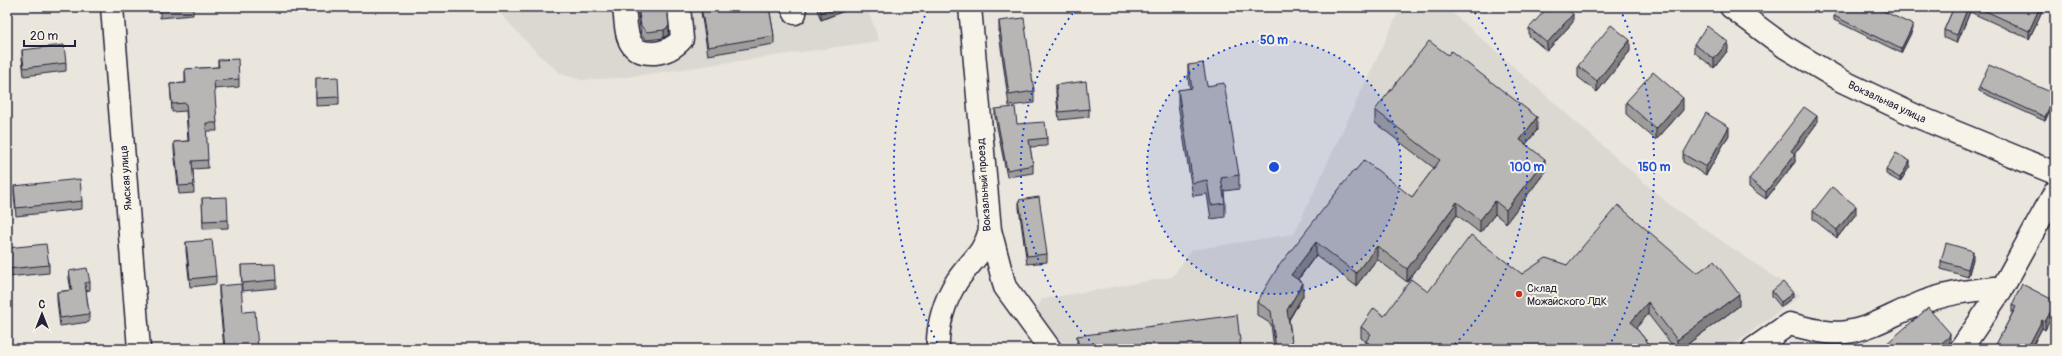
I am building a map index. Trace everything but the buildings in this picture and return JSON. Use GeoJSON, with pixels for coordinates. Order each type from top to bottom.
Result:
{"type":"FeatureCollection","features":[{"type":"Feature","properties":{"kind":"street","name":"Ямская улица"},"geometry":{"type":"LineString","coordinates":[[112,7],[139,349]]}},
{"type":"Feature","properties":{"kind":"street"},"geometry":{"type":"LineString","coordinates":[[624,7],[628,39],[634,49],[645,54],[659,53],[674,48],[682,39],[679,7]]}},
{"type":"Feature","properties":{"kind":"street","name":"Вокзальный проезд"},"geometry":{"type":"LineString","coordinates":[[938,349],[938,330],[946,305],[956,282],[982,251],[990,230],[970,7]]}},
{"type":"Feature","properties":{"kind":"street","name":"Вокзальная улица"},"geometry":{"type":"LineString","coordinates":[[1731,7],[1785,47],[1842,81],[1916,116],[2055,173]]}},
{"type":"Feature","properties":{"kind":"street"},"geometry":{"type":"LineString","coordinates":[[1961,349],[2003,287],[2055,192]]}},
{"type":"Feature","properties":{"kind":"street"},"geometry":{"type":"LineString","coordinates":[[990,230],[1005,287],[1050,349]]}},
{"type":"Feature","properties":{"kind":"street"},"geometry":{"type":"LineString","coordinates":[[1753,349],[1789,324],[1816,330],[1846,332],[1893,317],[1915,305],[1958,292],[2003,287]]}},
{"type":"Feature","properties":{"kind":"shaded area"},"geometry":{"type":"Polygon","coordinates":[[[494,7],[867,7],[879,41],[620,78],[581,80],[561,74],[538,54],[494,7]]]}},
{"type":"Feature","properties":{"kind":"shaded area"},"geometry":{"type":"Polygon","coordinates":[[[1401,7],[1446,7],[1671,206],[1801,295],[1728,349],[1058,349],[1035,312],[1042,299],[1172,277],[1192,250],[1294,234],[1401,7]]]}},
{"type":"Feature","properties":{"kind":"place","name":"Склад Можайского ЛДК"},"geometry":{"type":"Point","coordinates":[1519,294]}}]}
